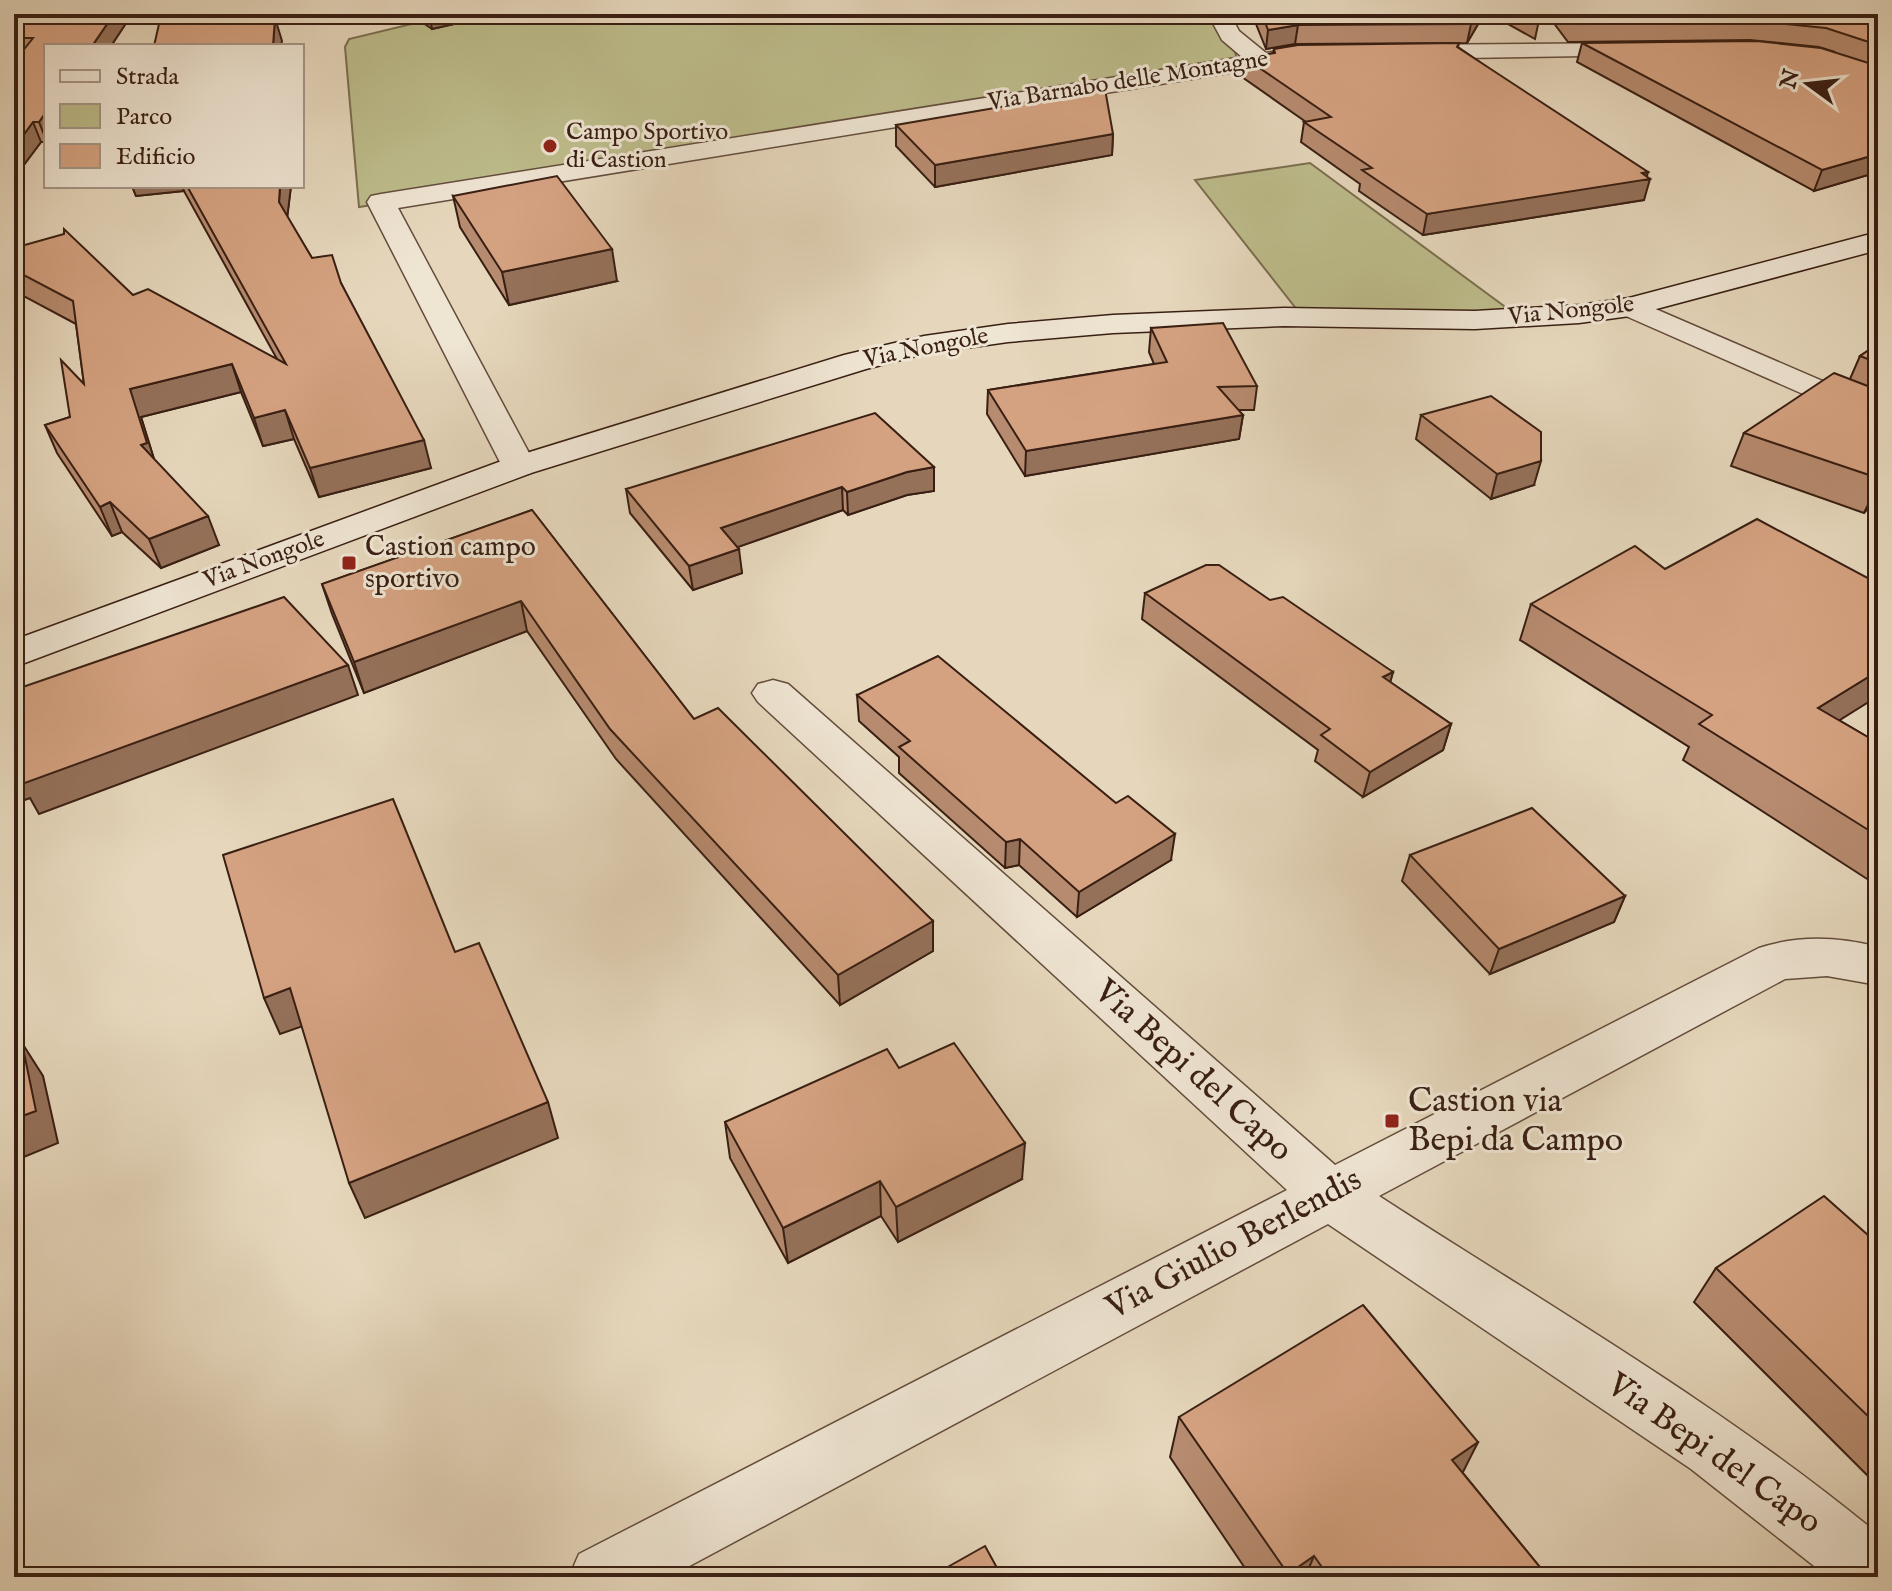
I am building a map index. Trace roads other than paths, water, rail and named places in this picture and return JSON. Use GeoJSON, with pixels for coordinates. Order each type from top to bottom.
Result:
{"type":"FeatureCollection","features":[{"type":"Feature","properties":{"kind":"street"},"geometry":{"type":"LineString","coordinates":[[1219,14],[1230,35],[1259,59]]}},
{"type":"Feature","properties":{"kind":"street"},"geometry":{"type":"LineString","coordinates":[[1541,26],[1559,50]]}},
{"type":"Feature","properties":{"kind":"street"},"geometry":{"type":"LineString","coordinates":[[1375,52],[1655,50]]}},
{"type":"Feature","properties":{"kind":"street","name":"Via Barnabo delle Montagne"},"geometry":{"type":"LineString","coordinates":[[519,466],[381,202],[1259,59],[1329,53]]}},
{"type":"Feature","properties":{"kind":"street","name":"Via Nongole"},"geometry":{"type":"LineString","coordinates":[[14,654],[519,466],[855,362],[963,339],[1113,324],[1284,317],[1475,320],[1630,307],[1878,241]]}},
{"type":"Feature","properties":{"kind":"street"},"geometry":{"type":"LineString","coordinates":[[1630,307],[1878,417]]}},
{"type":"Feature","properties":{"kind":"street","name":"Via Bepi del Capo"},"geometry":{"type":"LineString","coordinates":[[773,693],[1329,1194],[1713,1447],[1814,1523],[1878,1577]]}},
{"type":"Feature","properties":{"kind":"street","name":"Via Giulio Berlendis"},"geometry":{"type":"LineString","coordinates":[[602,1577],[1776,961],[1815,956],[1878,966]]}},
{"type":"Feature","properties":{"kind":"place","name":"Campo Sportivo di Castion"},"geometry":{"type":"Point","coordinates":[550,146]}},
{"type":"Feature","properties":{"kind":"place","name":"Castion campo sportivo"},"geometry":{"type":"Point","coordinates":[349,563]}},
{"type":"Feature","properties":{"kind":"place","name":"Castion via Bepi da Campo"},"geometry":{"type":"Point","coordinates":[1392,1121]}}]}
